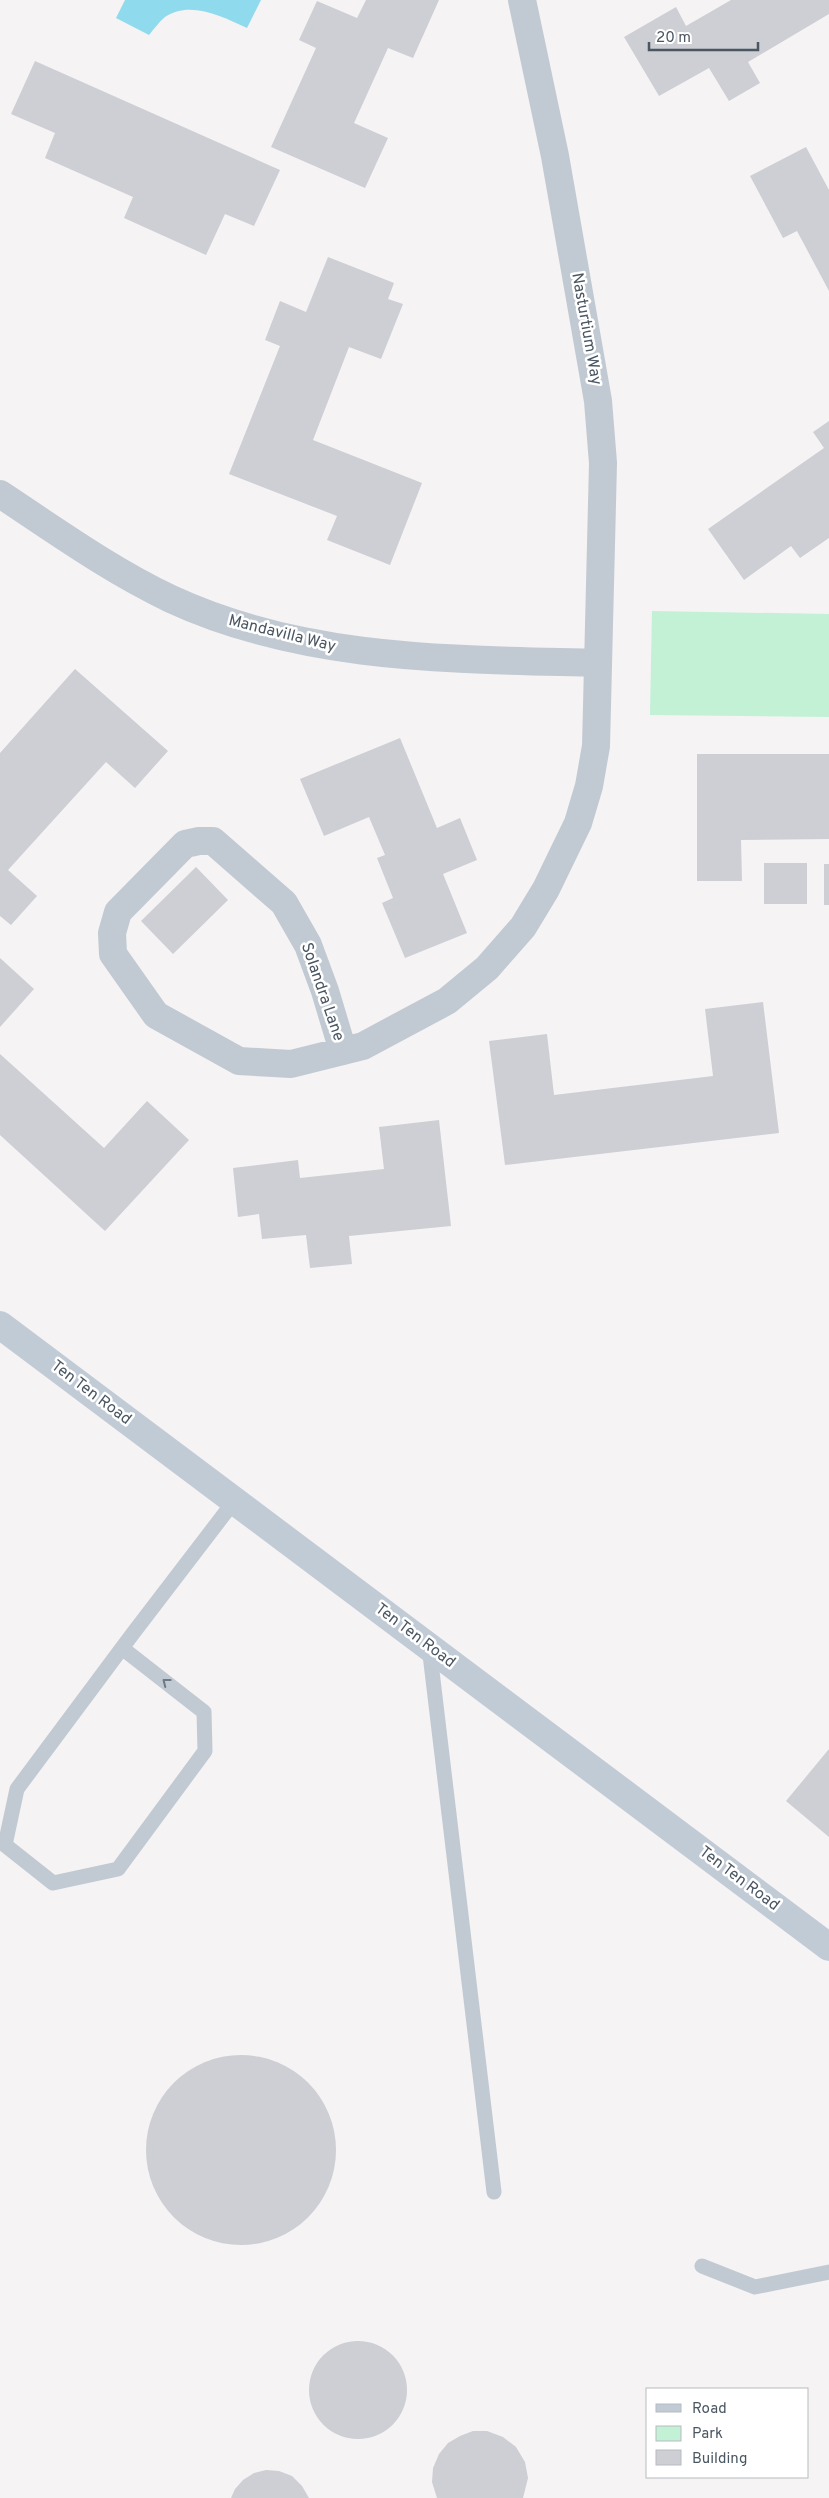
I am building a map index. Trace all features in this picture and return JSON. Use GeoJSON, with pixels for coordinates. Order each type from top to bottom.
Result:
{"type":"FeatureCollection","features":[{"type":"Feature","properties":{"kind":"main road","name":"Ten Ten Road"},"geometry":{"type":"LineString","coordinates":[[0,1325],[829,1947]]}},
{"type":"Feature","properties":{"kind":"street","name":"Nasturtium Way"},"geometry":{"type":"LineString","coordinates":[[522,0],[555,156],[598,401],[603,463],[598,663]]}},
{"type":"Feature","properties":{"kind":"street","name":"Mandavilla Way"},"geometry":{"type":"LineString","coordinates":[[0,494],[102,562],[171,599],[227,622],[284,637],[356,651],[430,659],[598,663]]}},
{"type":"Feature","properties":{"kind":"street","name":"Solandra Lane"},"geometry":{"type":"LineString","coordinates":[[343,1051],[325,991],[308,945],[284,903],[213,841],[185,844],[118,912],[112,933],[113,954],[156,1015],[239,1061],[291,1064],[343,1051],[363,1046],[447,1001],[487,968],[523,927],[546,888],[578,823],[590,786],[596,746],[598,663]]}},
{"type":"Feature","properties":{"kind":"lane"},"geometry":{"type":"LineString","coordinates":[[122,1648],[204,1712],[205,1750],[118,1869],[54,1883],[5,1845],[17,1789],[122,1648],[235,1500]]}},
{"type":"Feature","properties":{"kind":"lane"},"geometry":{"type":"LineString","coordinates":[[429,1646],[494,2192]]}},
{"type":"Feature","properties":{"kind":"lane"},"geometry":{"type":"LineString","coordinates":[[702,2266],[756,2287],[829,2272]]}},
{"type":"Feature","properties":{"kind":"green space"},"geometry":{"type":"Polygon","coordinates":[[[652,611],[829,614],[829,717],[650,715],[652,611]]]}},
{"type":"Feature","properties":{"kind":"water"},"geometry":{"type":"Polygon","coordinates":[[[125,0],[261,0],[247,28],[217,15],[196,10],[185,10],[165,17],[149,35],[116,18],[125,0]]]}},
{"type":"Feature","properties":{"kind":"building"},"geometry":{"type":"Polygon","coordinates":[[[366,0],[439,0],[413,58],[388,48],[354,123],[388,138],[365,188],[271,147],[316,48],[299,40],[317,1],[357,18],[366,0]]]}},
{"type":"Feature","properties":{"kind":"building"},"geometry":{"type":"Polygon","coordinates":[[[731,0],[829,0],[829,14],[748,62],[760,83],[729,101],[709,68],[659,96],[624,37],[676,7],[686,26],[731,0]]]}},
{"type":"Feature","properties":{"kind":"building"},"geometry":{"type":"Polygon","coordinates":[[[35,61],[280,170],[254,226],[225,214],[206,255],[124,218],[133,197],[45,158],[55,133],[11,114],[35,61]]]}},
{"type":"Feature","properties":{"kind":"building"},"geometry":{"type":"Polygon","coordinates":[[[806,147],[829,190],[829,291],[797,231],[783,238],[750,176],[806,147]]]}},
{"type":"Feature","properties":{"kind":"building"},"geometry":{"type":"Polygon","coordinates":[[[328,257],[394,283],[388,299],[403,304],[381,359],[349,347],[313,440],[422,483],[390,565],[327,540],[337,516],[229,474],[280,346],[265,340],[280,301],[306,312],[328,257]]]}},
{"type":"Feature","properties":{"kind":"building"},"geometry":{"type":"Polygon","coordinates":[[[829,421],[829,538],[800,558],[791,546],[744,580],[708,529],[824,448],[813,432],[829,421]]]}},
{"type":"Feature","properties":{"kind":"building"},"geometry":{"type":"Polygon","coordinates":[[[75,669],[168,751],[135,788],[106,762],[8,870],[37,896],[11,925],[0,916],[0,753],[75,669]]]}},
{"type":"Feature","properties":{"kind":"building"},"geometry":{"type":"Polygon","coordinates":[[[400,738],[437,828],[460,818],[477,860],[443,874],[467,933],[405,958],[382,903],[393,898],[377,858],[385,855],[369,817],[324,836],[300,779],[400,738]]]}},
{"type":"Feature","properties":{"kind":"building"},"geometry":{"type":"Polygon","coordinates":[[[697,754],[829,754],[829,839],[741,840],[742,881],[697,881],[697,754]]]}},
{"type":"Feature","properties":{"kind":"building"},"geometry":{"type":"Polygon","coordinates":[[[764,863],[807,863],[807,904],[764,904],[764,863]]]}},
{"type":"Feature","properties":{"kind":"building"},"geometry":{"type":"Polygon","coordinates":[[[824,864],[829,864],[829,905],[824,905],[824,864]]]}},
{"type":"Feature","properties":{"kind":"building"},"geometry":{"type":"Polygon","coordinates":[[[196,867],[228,900],[173,954],[141,921],[196,867]]]}},
{"type":"Feature","properties":{"kind":"building"},"geometry":{"type":"Polygon","coordinates":[[[0,958],[34,989],[0,1027],[0,958]]]}},
{"type":"Feature","properties":{"kind":"building"},"geometry":{"type":"Polygon","coordinates":[[[763,1002],[779,1133],[505,1165],[489,1041],[547,1034],[554,1095],[713,1076],[705,1009],[763,1002]]]}},
{"type":"Feature","properties":{"kind":"building"},"geometry":{"type":"Polygon","coordinates":[[[0,1054],[104,1148],[147,1101],[189,1140],[105,1231],[0,1135],[0,1054]]]}},
{"type":"Feature","properties":{"kind":"building"},"geometry":{"type":"Polygon","coordinates":[[[439,1120],[451,1226],[349,1236],[352,1264],[310,1268],[306,1235],[262,1239],[259,1214],[238,1217],[233,1168],[298,1160],[300,1178],[384,1169],[379,1127],[439,1120]]]}},
{"type":"Feature","properties":{"kind":"building"},"geometry":{"type":"Polygon","coordinates":[[[829,1749],[829,1837],[786,1801],[829,1749]]]}},
{"type":"Feature","properties":{"kind":"building"},"geometry":{"type":"Polygon","coordinates":[[[250,2055],[260,2056],[286,2066],[302,2076],[315,2089],[329,2113],[335,2131],[335,2169],[329,2187],[315,2211],[302,2224],[278,2238],[260,2244],[232,2245],[222,2244],[196,2234],[180,2224],[167,2211],[153,2187],[147,2169],[146,2141],[147,2131],[157,2105],[167,2089],[180,2076],[204,2062],[222,2056],[250,2055]]]}},
{"type":"Feature","properties":{"kind":"building"},"geometry":{"type":"Polygon","coordinates":[[[348,2341],[368,2341],[377,2344],[393,2355],[404,2371],[407,2380],[407,2400],[404,2409],[393,2425],[377,2436],[368,2439],[348,2439],[331,2431],[317,2417],[309,2400],[309,2380],[317,2363],[331,2349],[348,2341]]]}},
{"type":"Feature","properties":{"kind":"building"},"geometry":{"type":"Polygon","coordinates":[[[473,2431],[487,2431],[503,2437],[516,2447],[525,2462],[528,2478],[523,2498],[437,2498],[432,2482],[433,2468],[439,2454],[448,2443],[473,2431]]]}},
{"type":"Feature","properties":{"kind":"building"},"geometry":{"type":"Polygon","coordinates":[[[266,2470],[279,2471],[292,2476],[302,2486],[309,2498],[231,2498],[235,2489],[243,2480],[254,2473],[266,2470]]]}}]}
